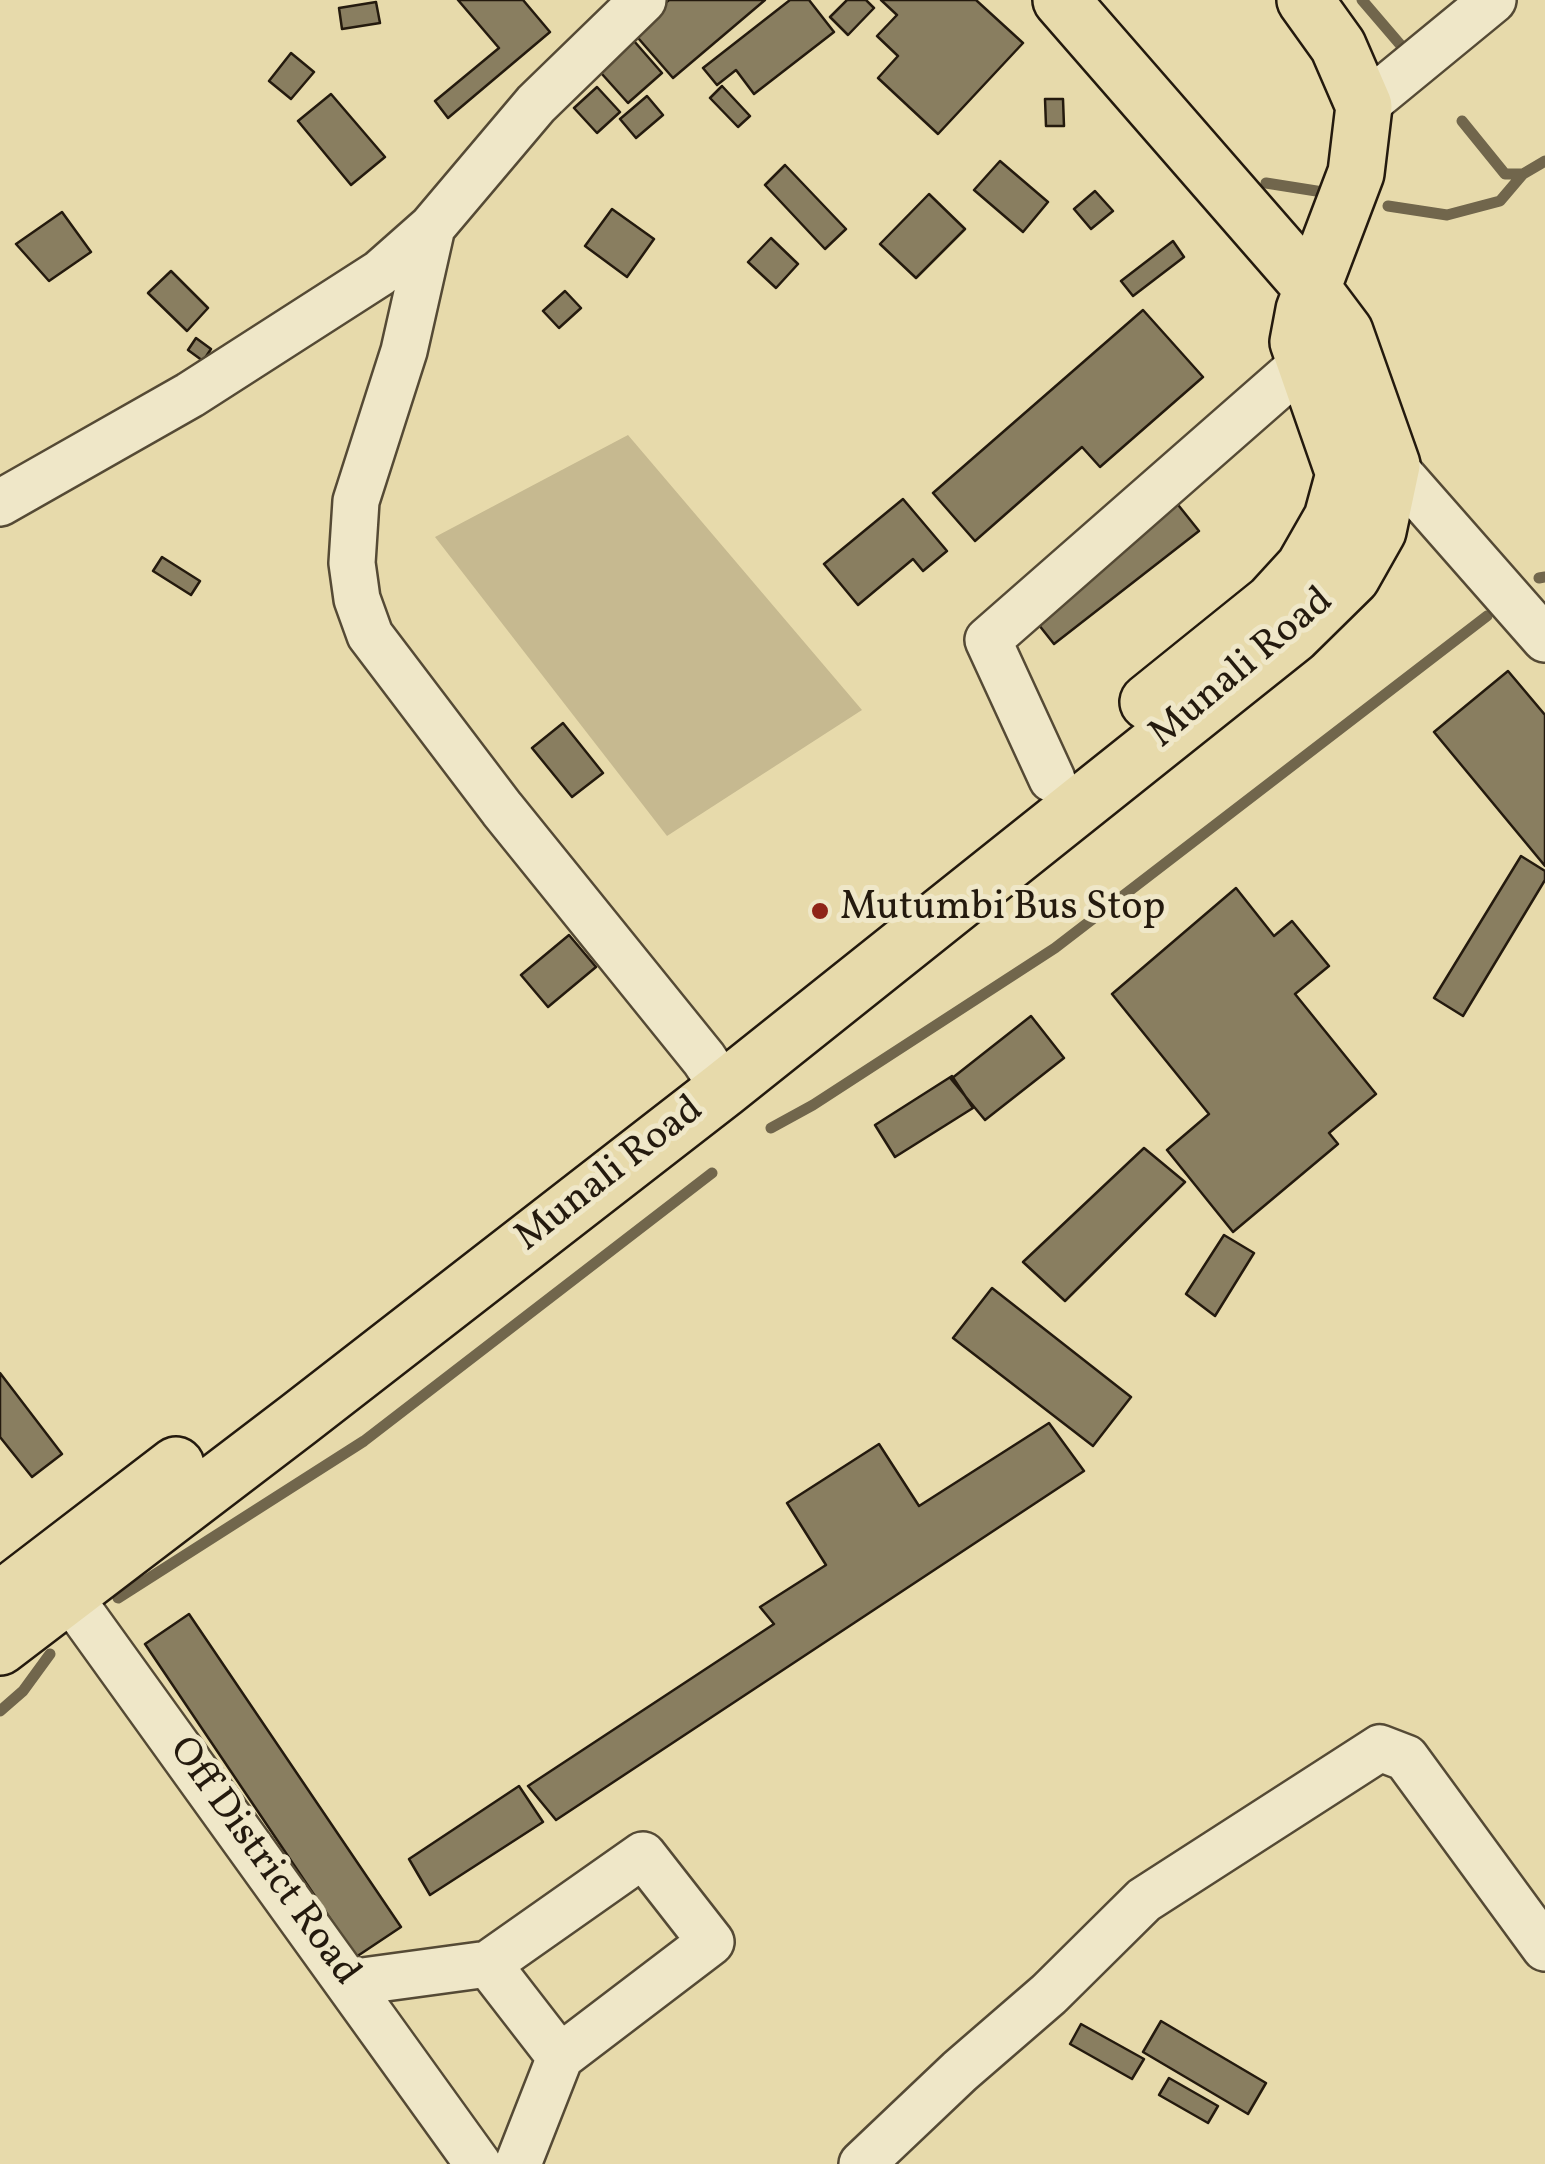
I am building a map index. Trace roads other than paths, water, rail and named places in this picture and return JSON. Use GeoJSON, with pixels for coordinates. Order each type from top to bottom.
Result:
{"type":"FeatureCollection","features":[{"type":"Feature","properties":{"kind":"main road"},"geometry":{"type":"LineString","coordinates":[[1062,0],[1312,288],[1345,332],[1392,465]]}},
{"type":"Feature","properties":{"kind":"main road"},"geometry":{"type":"LineString","coordinates":[[1305,0],[1338,46],[1364,106]]}},
{"type":"Feature","properties":{"kind":"main road","name":"Munali Road"},"geometry":{"type":"LineString","coordinates":[[714,1074],[1052,779],[1272,602],[1304,567],[1332,518],[1344,474],[1298,342],[1312,288],[1356,172],[1364,106]]}},
{"type":"Feature","properties":{"kind":"main road","name":"Munali Road"},"geometry":{"type":"LineString","coordinates":[[0,1647],[57,1578],[278,1389],[714,1074],[1293,635],[1352,577],[1378,532],[1392,465]]}},
{"type":"Feature","properties":{"kind":"main road","name":"Munali Road"},"geometry":{"type":"LineString","coordinates":[[0,1600],[57,1578]]}},
{"type":"Feature","properties":{"kind":"street"},"geometry":{"type":"LineString","coordinates":[[0,503],[190,395],[380,273],[432,227],[536,104],[643,0]]}},
{"type":"Feature","properties":{"kind":"street"},"geometry":{"type":"LineString","coordinates":[[1364,106],[1493,0]]}},
{"type":"Feature","properties":{"kind":"street"},"geometry":{"type":"LineString","coordinates":[[432,227],[404,351],[356,501],[352,563],[358,598],[370,634],[502,809],[714,1074]]}},
{"type":"Feature","properties":{"kind":"street"},"geometry":{"type":"LineString","coordinates":[[1052,779],[988,640],[1305,362]]}},
{"type":"Feature","properties":{"kind":"street"},"geometry":{"type":"LineString","coordinates":[[1392,465],[1545,639]]}},
{"type":"Feature","properties":{"kind":"street","name":"Off District Road"},"geometry":{"type":"LineString","coordinates":[[57,1578],[478,2164]]}},
{"type":"Feature","properties":{"kind":"street"},"geometry":{"type":"LineString","coordinates":[[862,2164],[1049,1994],[1144,1900],[1380,1748],[1406,1758],[1545,1948]]}},
{"type":"Feature","properties":{"kind":"street"},"geometry":{"type":"LineString","coordinates":[[348,1982],[488,1964],[643,1855],[710,1942],[560,2057],[518,2164]]}},
{"type":"Feature","properties":{"kind":"street"},"geometry":{"type":"LineString","coordinates":[[488,1964],[560,2057]]}},
{"type":"Feature","properties":{"kind":"waterway"},"geometry":{"type":"LineString","coordinates":[[1362,0],[1404,49]]}},
{"type":"Feature","properties":{"kind":"waterway"},"geometry":{"type":"LineString","coordinates":[[1462,121],[1505,174],[1523,174]]}},
{"type":"Feature","properties":{"kind":"waterway"},"geometry":{"type":"LineString","coordinates":[[1388,206],[1447,215],[1500,201],[1523,174],[1545,161]]}},
{"type":"Feature","properties":{"kind":"waterway"},"geometry":{"type":"LineString","coordinates":[[1266,183],[1329,193]]}},
{"type":"Feature","properties":{"kind":"waterway"},"geometry":{"type":"LineString","coordinates":[[1539,578],[1545,577]]}},
{"type":"Feature","properties":{"kind":"waterway"},"geometry":{"type":"LineString","coordinates":[[771,1128],[813,1105],[1055,948],[1487,616]]}},
{"type":"Feature","properties":{"kind":"waterway"},"geometry":{"type":"LineString","coordinates":[[118,1598],[364,1441],[712,1173]]}},
{"type":"Feature","properties":{"kind":"waterway"},"geometry":{"type":"LineString","coordinates":[[0,1711],[23,1691],[50,1654]]}},
{"type":"Feature","properties":{"kind":"place","name":"Mutumbi Bus Stop"},"geometry":{"type":"Point","coordinates":[820,911]}}]}
